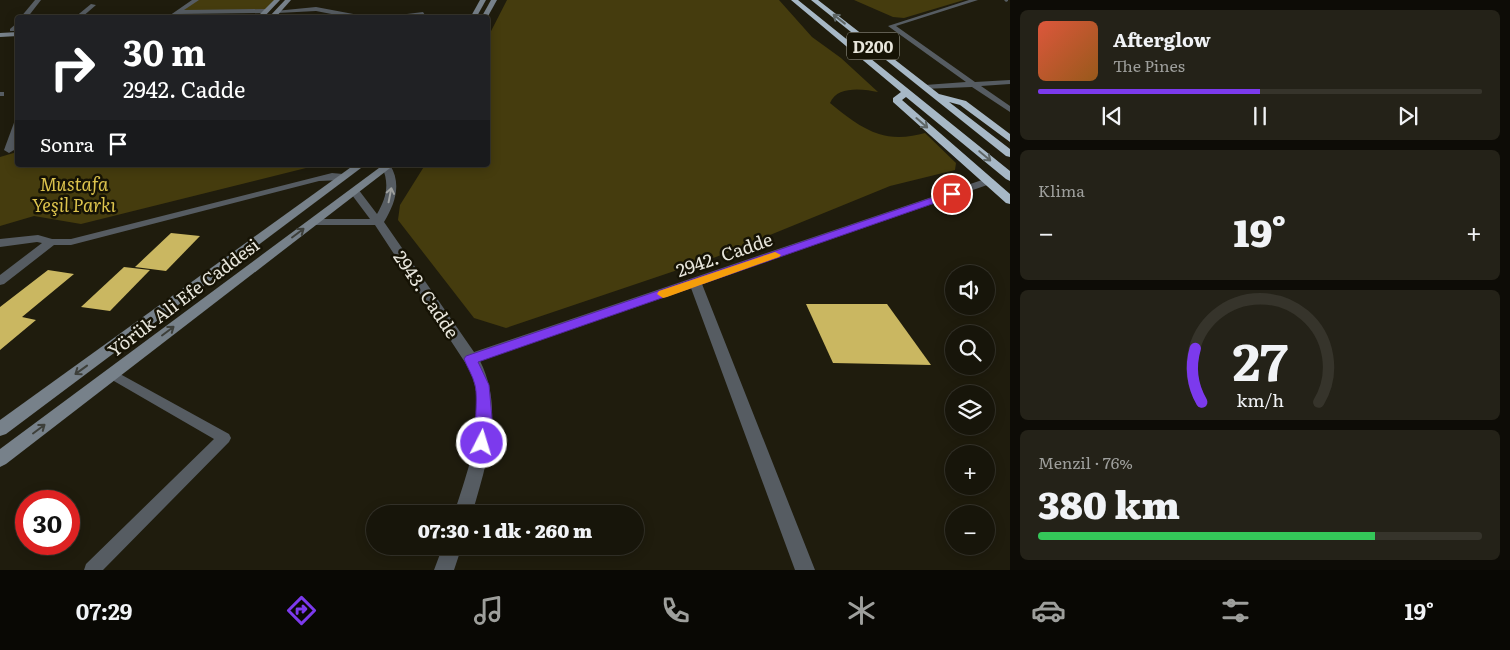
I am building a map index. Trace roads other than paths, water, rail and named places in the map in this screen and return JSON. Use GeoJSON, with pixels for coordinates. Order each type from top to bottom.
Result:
{"type":"FeatureCollection","features":[{"type":"Feature","properties":{"kind":"highway","name":"D200"},"geometry":{"type":"LineString","coordinates":[[794,0],[1010,177]]}},
{"type":"Feature","properties":{"kind":"highway","name":"D200"},"geometry":{"type":"LineString","coordinates":[[814,0],[1010,154]]}},
{"type":"Feature","properties":{"kind":"highway"},"geometry":{"type":"LineString","coordinates":[[928,90],[963,103],[1010,139]]}},
{"type":"Feature","properties":{"kind":"highway"},"geometry":{"type":"LineString","coordinates":[[907,92],[896,100],[1010,200]]}},
{"type":"Feature","properties":{"kind":"street"},"geometry":{"type":"LineString","coordinates":[[26,15],[38,0]]}},
{"type":"Feature","properties":{"kind":"street"},"geometry":{"type":"LineString","coordinates":[[173,15],[196,0]]}},
{"type":"Feature","properties":{"kind":"street"},"geometry":{"type":"LineString","coordinates":[[262,15],[277,0]]}},
{"type":"Feature","properties":{"kind":"street"},"geometry":{"type":"LineString","coordinates":[[275,15],[288,0]]}},
{"type":"Feature","properties":{"kind":"street"},"geometry":{"type":"LineString","coordinates":[[474,15],[483,0]]}},
{"type":"Feature","properties":{"kind":"street"},"geometry":{"type":"LineString","coordinates":[[486,15],[494,0]]}},
{"type":"Feature","properties":{"kind":"street"},"geometry":{"type":"LineString","coordinates":[[975,0],[891,26],[1010,110]]}},
{"type":"Feature","properties":{"kind":"street"},"geometry":{"type":"LineString","coordinates":[[81,15],[93,5]]}},
{"type":"Feature","properties":{"kind":"street"},"geometry":{"type":"LineString","coordinates":[[177,12],[316,9],[354,15]]}},
{"type":"Feature","properties":{"kind":"street"},"geometry":{"type":"LineString","coordinates":[[292,10],[320,15]]}},
{"type":"Feature","properties":{"kind":"street"},"geometry":{"type":"LineString","coordinates":[[0,31],[15,31]]}},
{"type":"Feature","properties":{"kind":"street"},"geometry":{"type":"LineString","coordinates":[[0,35],[15,31]]}},
{"type":"Feature","properties":{"kind":"street"},"geometry":{"type":"LineString","coordinates":[[928,90],[972,83],[1010,82]]}},
{"type":"Feature","properties":{"kind":"street"},"geometry":{"type":"LineString","coordinates":[[9,150],[15,131]]}},
{"type":"Feature","properties":{"kind":"street","name":"Yörük Ali Efe Caddesi"},"geometry":{"type":"LineString","coordinates":[[0,430],[357,167]]}},
{"type":"Feature","properties":{"kind":"street","name":"Yörük Ali Efe Caddesi"},"geometry":{"type":"LineString","coordinates":[[0,459],[387,167]]}},
{"type":"Feature","properties":{"kind":"street"},"geometry":{"type":"LineString","coordinates":[[314,222],[378,222],[387,208],[391,194],[391,179],[388,167]]}},
{"type":"Feature","properties":{"kind":"street"},"geometry":{"type":"LineString","coordinates":[[0,243],[18,239],[38,238],[51,242],[71,242],[332,176],[343,178],[354,191]]}},
{"type":"Feature","properties":{"kind":"street","name":"2942. Cadde"},"geometry":{"type":"LineString","coordinates":[[470,359],[696,283],[988,181]]}},
{"type":"Feature","properties":{"kind":"street","name":"2943. Cadde"},"geometry":{"type":"LineString","coordinates":[[354,191],[366,210],[378,222],[470,359],[482,385],[484,418],[476,473],[466,505]]}},
{"type":"Feature","properties":{"kind":"street"},"geometry":{"type":"LineString","coordinates":[[0,281],[51,242]]}},
{"type":"Feature","properties":{"kind":"street"},"geometry":{"type":"LineString","coordinates":[[696,283],[805,570]]}},
{"type":"Feature","properties":{"kind":"street"},"geometry":{"type":"LineString","coordinates":[[444,570],[450,555]]}},
{"type":"Feature","properties":{"kind":"lane"},"geometry":{"type":"LineString","coordinates":[[92,570],[224,438],[111,374]]}},
{"type":"Feature","properties":{"kind":"park label","name":"Mustafa Yeşil Parkı"},"geometry":{"type":"Point","coordinates":[74,193]}}]}
